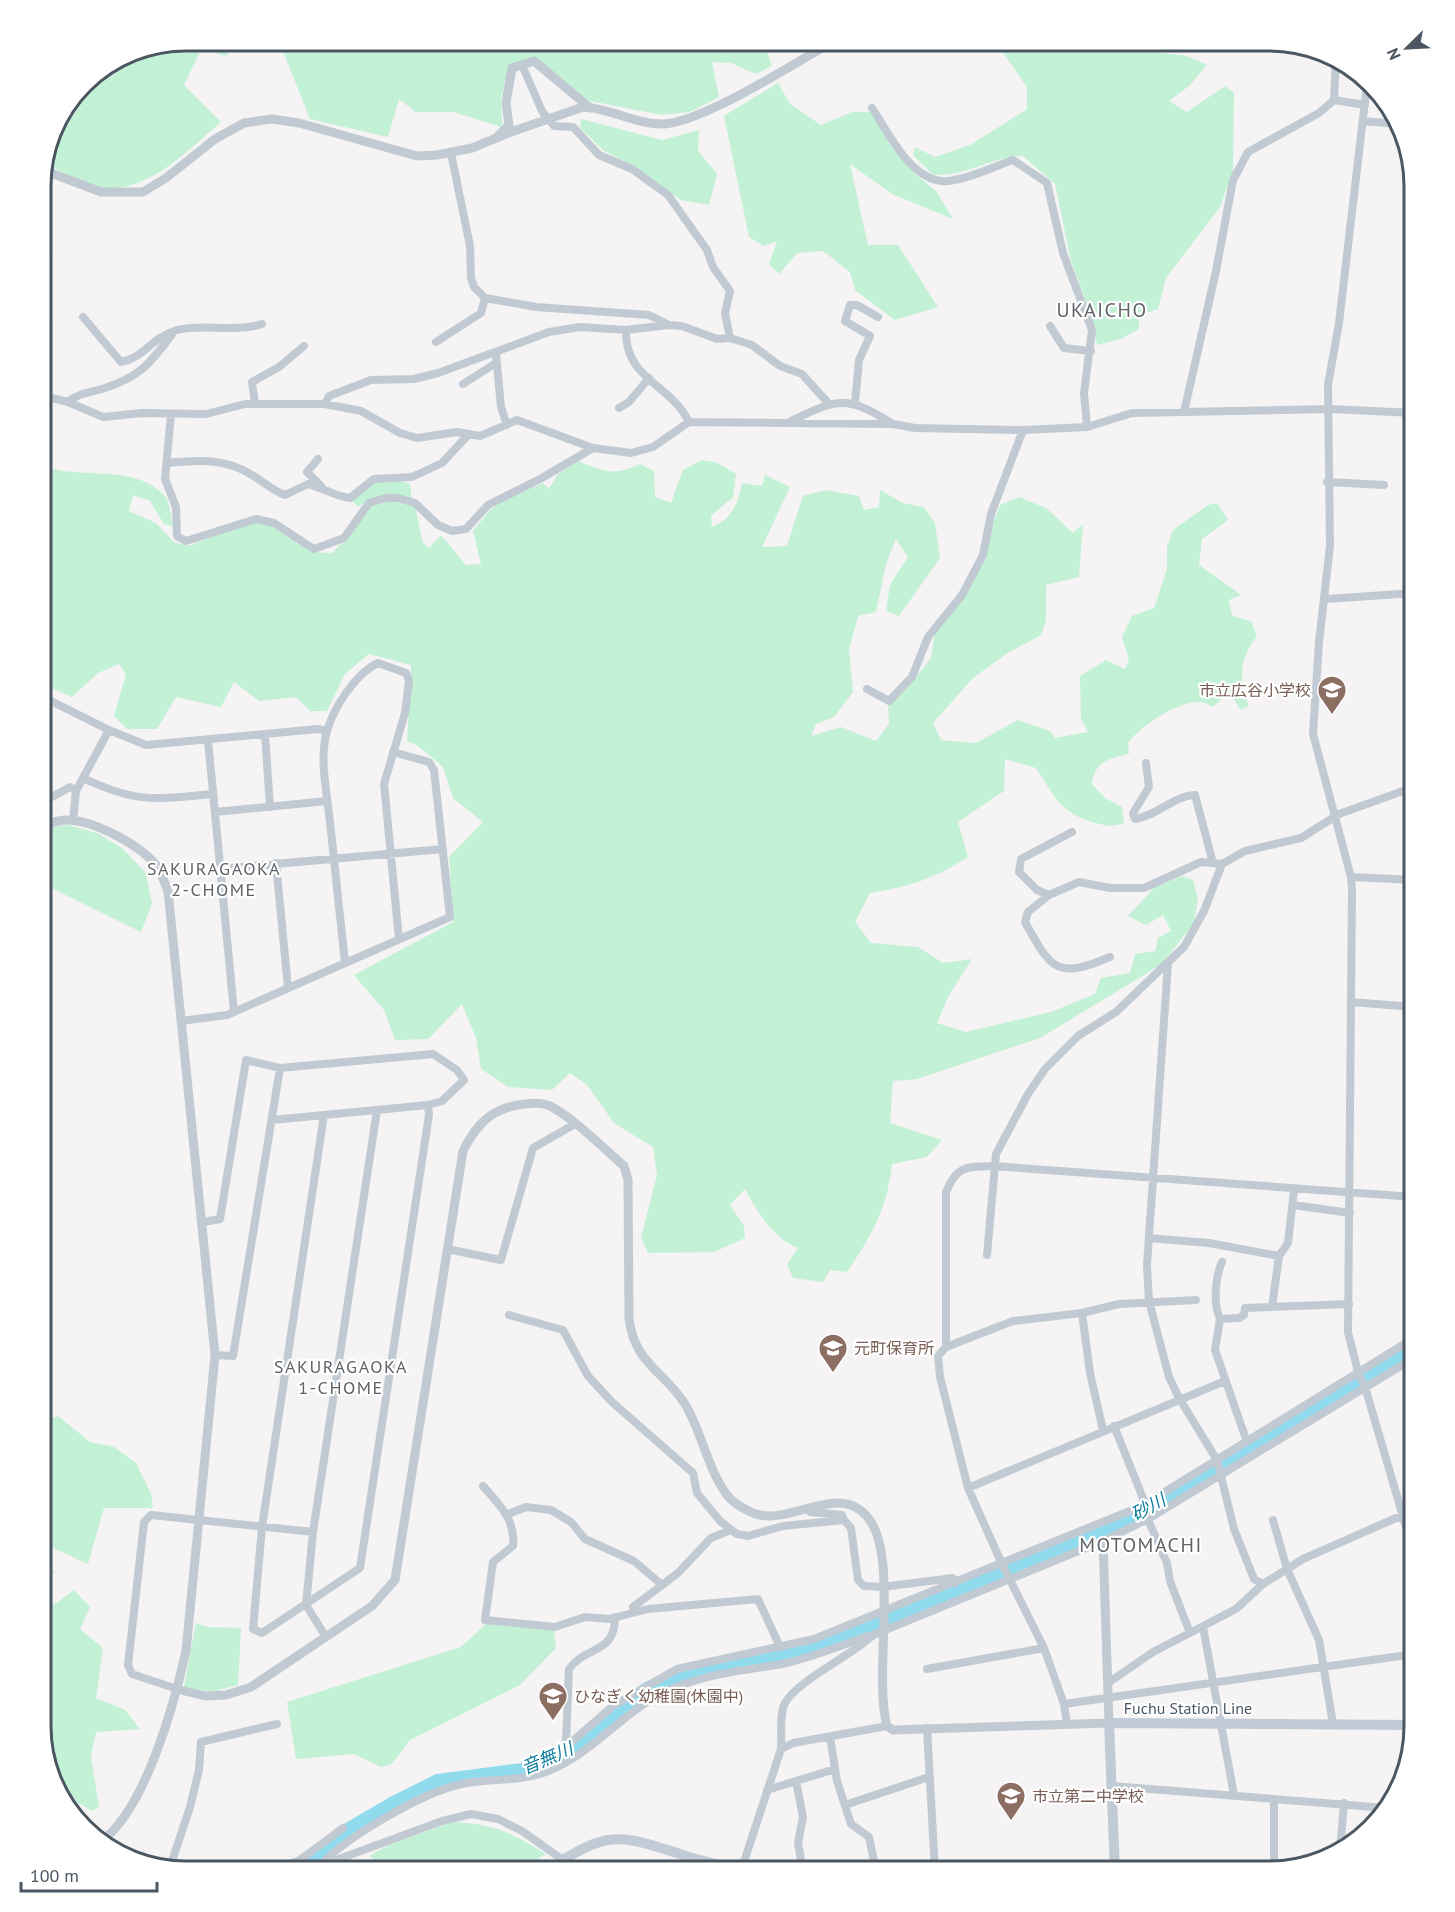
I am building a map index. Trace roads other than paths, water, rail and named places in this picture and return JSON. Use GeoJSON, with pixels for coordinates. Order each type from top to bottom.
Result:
{"type":"FeatureCollection","features":[{"type":"Feature","properties":{"kind":"main road","name":"Fuchu Station Line"},"geometry":{"type":"LineString","coordinates":[[1115,1861],[1109,1723],[1404,1725]]}},
{"type":"Feature","properties":{"kind":"main road"},"geometry":{"type":"LineString","coordinates":[[563,1860],[581,1848],[604,1839],[647,1842],[704,1861]]}},
{"type":"Feature","properties":{"kind":"street"},"geometry":{"type":"LineString","coordinates":[[496,138],[508,125],[506,103],[512,68],[522,64],[534,61],[586,107],[662,124],[680,122],[740,94],[816,51]]}},
{"type":"Feature","properties":{"kind":"street"},"geometry":{"type":"LineString","coordinates":[[522,64],[542,111],[554,126],[573,127],[599,154],[632,169],[668,195],[707,250],[713,267],[730,291],[724,313],[730,338]]}},
{"type":"Feature","properties":{"kind":"street"},"geometry":{"type":"LineString","coordinates":[[1184,412],[1216,271],[1233,180],[1248,152],[1319,113],[1334,100],[1335,69]]}},
{"type":"Feature","properties":{"kind":"street"},"geometry":{"type":"LineString","coordinates":[[1368,95],[1340,323],[1328,385],[1330,409],[1327,482],[1330,546],[1326,599],[1319,642],[1313,734],[1351,877],[1348,1332],[1404,1521]]}},
{"type":"Feature","properties":{"kind":"street"},"geometry":{"type":"LineString","coordinates":[[1334,100],[1365,105]]}},
{"type":"Feature","properties":{"kind":"street"},"geometry":{"type":"LineString","coordinates":[[51,173],[101,192],[143,192],[166,178],[215,139],[243,123],[272,119],[299,123],[417,156],[452,153],[586,107]]}},
{"type":"Feature","properties":{"kind":"street"},"geometry":{"type":"LineString","coordinates":[[872,108],[905,156],[924,175],[941,181],[955,180],[1013,160],[1047,183],[1063,253],[1092,330],[1084,393],[1087,427]]}},
{"type":"Feature","properties":{"kind":"street"},"geometry":{"type":"LineString","coordinates":[[1363,121],[1388,123]]}},
{"type":"Feature","properties":{"kind":"street"},"geometry":{"type":"LineString","coordinates":[[452,153],[470,246],[471,278],[474,288],[484,297],[536,307],[649,315],[669,325]]}},
{"type":"Feature","properties":{"kind":"street"},"geometry":{"type":"LineString","coordinates":[[436,342],[481,313],[484,297]]}},
{"type":"Feature","properties":{"kind":"street"},"geometry":{"type":"LineString","coordinates":[[855,403],[859,360],[870,336],[845,321],[850,304],[857,305],[878,317]]}},
{"type":"Feature","properties":{"kind":"street"},"geometry":{"type":"LineString","coordinates":[[83,317],[121,362],[134,360],[156,338],[173,332],[207,329],[242,330],[262,324]]}},
{"type":"Feature","properties":{"kind":"street"},"geometry":{"type":"LineString","coordinates":[[325,404],[329,396],[371,380],[414,379],[496,354],[549,332],[580,327],[626,330],[669,325],[682,326],[717,339],[730,338],[752,345],[780,366],[802,374],[829,404]]}},
{"type":"Feature","properties":{"kind":"street"},"geometry":{"type":"LineString","coordinates":[[1050,326],[1064,348],[1091,351]]}},
{"type":"Feature","properties":{"kind":"street"},"geometry":{"type":"LineString","coordinates":[[626,330],[625,343],[632,362],[684,410],[689,422]]}},
{"type":"Feature","properties":{"kind":"street"},"geometry":{"type":"LineString","coordinates":[[68,402],[75,395],[118,383],[145,369],[173,332]]}},
{"type":"Feature","properties":{"kind":"street"},"geometry":{"type":"LineString","coordinates":[[255,404],[252,382],[279,367],[304,346]]}},
{"type":"Feature","properties":{"kind":"street"},"geometry":{"type":"LineString","coordinates":[[496,354],[500,376],[501,407],[507,424]]}},
{"type":"Feature","properties":{"kind":"street"},"geometry":{"type":"LineString","coordinates":[[463,384],[496,363]]}},
{"type":"Feature","properties":{"kind":"street"},"geometry":{"type":"LineString","coordinates":[[619,408],[629,402],[648,378]]}},
{"type":"Feature","properties":{"kind":"street"},"geometry":{"type":"LineString","coordinates":[[51,398],[68,402],[102,417],[142,413],[206,414],[255,404],[325,404],[361,411],[400,433],[417,438],[458,432],[480,436],[517,420],[593,448],[641,453],[689,422],[893,424],[915,428],[1023,430],[1087,427],[1132,413],[1330,409],[1404,413]]}},
{"type":"Feature","properties":{"kind":"street"},"geometry":{"type":"LineString","coordinates":[[790,422],[829,404],[855,403],[893,424]]}},
{"type":"Feature","properties":{"kind":"street"},"geometry":{"type":"LineString","coordinates":[[171,414],[165,479],[176,507],[177,536],[186,541],[256,519],[274,523],[314,549],[344,538],[369,503],[385,498],[398,498],[415,503],[438,525],[452,531],[466,529],[488,505],[540,479],[593,448]]}},
{"type":"Feature","properties":{"kind":"street"},"geometry":{"type":"LineString","coordinates":[[867,689],[889,700],[912,677],[928,637],[962,595],[983,555],[991,514],[1023,430]]}},
{"type":"Feature","properties":{"kind":"street"},"geometry":{"type":"LineString","coordinates":[[318,459],[307,472],[333,496],[350,498],[374,479],[412,477],[442,463],[462,445],[469,434]]}},
{"type":"Feature","properties":{"kind":"street"},"geometry":{"type":"LineString","coordinates":[[168,463],[201,460],[222,463],[251,474],[272,490],[285,495],[308,484],[322,487]]}},
{"type":"Feature","properties":{"kind":"street"},"geometry":{"type":"LineString","coordinates":[[1327,482],[1384,485]]}},
{"type":"Feature","properties":{"kind":"street"},"geometry":{"type":"LineString","coordinates":[[1326,599],[1404,594]]}},
{"type":"Feature","properties":{"kind":"street"},"geometry":{"type":"LineString","coordinates":[[345,963],[327,801],[324,761],[327,731],[340,703],[367,668],[378,663],[406,672],[409,681],[405,713],[384,784],[399,939]]}},
{"type":"Feature","properties":{"kind":"street"},"geometry":{"type":"LineString","coordinates":[[51,701],[109,730],[146,745],[318,729],[327,731]]}},
{"type":"Feature","properties":{"kind":"street"},"geometry":{"type":"LineString","coordinates":[[73,820],[76,791],[109,730]]}},
{"type":"Feature","properties":{"kind":"street"},"geometry":{"type":"LineString","coordinates":[[265,734],[270,807]]}},
{"type":"Feature","properties":{"kind":"street"},"geometry":{"type":"LineString","coordinates":[[208,740],[234,1012]]}},
{"type":"Feature","properties":{"kind":"street"},"geometry":{"type":"LineString","coordinates":[[181,1021],[234,1012],[450,917],[434,770],[429,762],[393,752]]}},
{"type":"Feature","properties":{"kind":"street"},"geometry":{"type":"LineString","coordinates":[[987,1255],[993,1166],[1011,1122],[1045,1069],[1078,1036],[1116,1011],[1184,947],[1199,920],[1218,863],[1195,795],[1185,795],[1147,817],[1135,819],[1133,813],[1149,787],[1146,763]]}},
{"type":"Feature","properties":{"kind":"street"},"geometry":{"type":"LineString","coordinates":[[83,778],[110,790],[149,800],[213,794]]}},
{"type":"Feature","properties":{"kind":"street"},"geometry":{"type":"LineString","coordinates":[[51,797],[70,787],[76,791]]}},
{"type":"Feature","properties":{"kind":"street"},"geometry":{"type":"LineString","coordinates":[[1110,957],[1080,970],[1056,965],[1046,959],[1025,922],[1028,912],[1049,895],[1079,882],[1110,888],[1144,888],[1201,862],[1218,863],[1245,851],[1301,838],[1335,817],[1404,791]]}},
{"type":"Feature","properties":{"kind":"street"},"geometry":{"type":"LineString","coordinates":[[214,812],[327,801]]}},
{"type":"Feature","properties":{"kind":"street"},"geometry":{"type":"LineString","coordinates":[[51,824],[58,821],[73,820],[86,823],[137,846],[158,867],[168,891],[215,1355],[186,1651],[177,1689],[141,1789],[130,1811],[108,1836]]}},
{"type":"Feature","properties":{"kind":"street"},"geometry":{"type":"LineString","coordinates":[[1049,895],[1037,890],[1019,872],[1021,859],[1072,832]]}},
{"type":"Feature","properties":{"kind":"street"},"geometry":{"type":"LineString","coordinates":[[219,869],[333,857],[443,849]]}},
{"type":"Feature","properties":{"kind":"street"},"geometry":{"type":"LineString","coordinates":[[276,863],[288,988]]}},
{"type":"Feature","properties":{"kind":"street"},"geometry":{"type":"LineString","coordinates":[[1351,877],[1404,880]]}},
{"type":"Feature","properties":{"kind":"street"},"geometry":{"type":"LineString","coordinates":[[1168,963],[1155,1178],[1149,1238],[1149,1301],[1169,1377],[1216,1460],[1222,1475],[1234,1528],[1254,1579],[1263,1584]]}},
{"type":"Feature","properties":{"kind":"street"},"geometry":{"type":"LineString","coordinates":[[1351,1002],[1404,1006]]}},
{"type":"Feature","properties":{"kind":"street"},"geometry":{"type":"LineString","coordinates":[[203,1222],[220,1219],[246,1060],[280,1068],[433,1054],[457,1070],[464,1080],[442,1101],[429,1105],[272,1120]]}},
{"type":"Feature","properties":{"kind":"street"},"geometry":{"type":"LineString","coordinates":[[215,1355],[233,1356],[280,1068]]}},
{"type":"Feature","properties":{"kind":"street"},"geometry":{"type":"LineString","coordinates":[[313,1532],[151,1515],[144,1522],[128,1665],[132,1674],[205,1696],[226,1695],[251,1687],[372,1606],[395,1580],[463,1151],[474,1129],[492,1113],[508,1106],[532,1103],[550,1105],[624,1166],[628,1180],[629,1319],[632,1340],[640,1355],[674,1390],[686,1406],[728,1497],[756,1515],[773,1516],[838,1503],[857,1507],[868,1518],[880,1543],[887,1726]]}},
{"type":"Feature","properties":{"kind":"street"},"geometry":{"type":"LineString","coordinates":[[324,1115],[262,1527],[253,1629],[261,1633],[360,1568],[429,1105]]}},
{"type":"Feature","properties":{"kind":"street"},"geometry":{"type":"LineString","coordinates":[[326,1637],[306,1605],[313,1532],[377,1110]]}},
{"type":"Feature","properties":{"kind":"street"},"geometry":{"type":"LineString","coordinates":[[447,1249],[501,1260],[533,1148],[575,1124]]}},
{"type":"Feature","properties":{"kind":"street"},"geometry":{"type":"LineString","coordinates":[[945,1347],[946,1192],[952,1177],[964,1167],[993,1166],[1404,1196]]}},
{"type":"Feature","properties":{"kind":"street"},"geometry":{"type":"LineString","coordinates":[[1272,1307],[1279,1256],[1288,1243],[1294,1190]]}},
{"type":"Feature","properties":{"kind":"street"},"geometry":{"type":"LineString","coordinates":[[1293,1205],[1350,1213]]}},
{"type":"Feature","properties":{"kind":"street"},"geometry":{"type":"LineString","coordinates":[[1149,1238],[1228,1246],[1279,1256]]}},
{"type":"Feature","properties":{"kind":"street"},"geometry":{"type":"LineString","coordinates":[[1222,1262],[1218,1270],[1216,1293],[1217,1312],[1220,1319],[1215,1350],[1247,1442]]}},
{"type":"Feature","properties":{"kind":"street"},"geometry":{"type":"LineString","coordinates":[[1066,1724],[1065,1704],[1044,1648],[1008,1578],[968,1488],[940,1377],[938,1356],[945,1347],[1013,1321],[1082,1313],[1119,1304],[1197,1300]]}},
{"type":"Feature","properties":{"kind":"street"},"geometry":{"type":"LineString","coordinates":[[1220,1319],[1239,1318],[1244,1314],[1245,1308],[1349,1304]]}},
{"type":"Feature","properties":{"kind":"street"},"geometry":{"type":"LineString","coordinates":[[1082,1313],[1090,1373],[1103,1430]]}},
{"type":"Feature","properties":{"kind":"street"},"geometry":{"type":"LineString","coordinates":[[509,1315],[563,1330],[588,1376],[612,1402],[693,1473],[697,1493],[731,1530],[748,1536],[783,1526],[844,1520]]}},
{"type":"Feature","properties":{"kind":"street"},"geometry":{"type":"LineString","coordinates":[[531,1762],[568,1745],[613,1706],[677,1669],[814,1639],[1143,1506],[1404,1344]]}},
{"type":"Feature","properties":{"kind":"street"},"geometry":{"type":"LineString","coordinates":[[328,1861],[368,1829],[437,1791],[462,1784],[542,1774],[584,1753],[632,1713],[662,1694],[680,1686],[728,1671],[783,1664],[873,1635],[1103,1541],[1148,1519],[1404,1364]]}},
{"type":"Feature","properties":{"kind":"street"},"geometry":{"type":"LineString","coordinates":[[968,1488],[1179,1398],[1225,1381]]}},
{"type":"Feature","properties":{"kind":"street"},"geometry":{"type":"LineString","coordinates":[[1114,1426],[1143,1498],[1143,1506],[1148,1519],[1167,1563],[1170,1581],[1190,1633]]}},
{"type":"Feature","properties":{"kind":"street"},"geometry":{"type":"LineString","coordinates":[[483,1486],[508,1514],[514,1538],[513,1546],[493,1562],[485,1620],[555,1627],[585,1617],[615,1617],[634,1612],[758,1599],[780,1647]]}},
{"type":"Feature","properties":{"kind":"street"},"geometry":{"type":"LineString","coordinates":[[508,1514],[526,1507],[551,1510],[571,1522],[585,1539],[634,1561],[661,1584]]}},
{"type":"Feature","properties":{"kind":"street"},"geometry":{"type":"LineString","coordinates":[[808,1508],[810,1512],[842,1515],[851,1528],[858,1580],[864,1586],[882,1587],[953,1578],[955,1583]]}},
{"type":"Feature","properties":{"kind":"street"},"geometry":{"type":"LineString","coordinates":[[1108,1683],[1153,1652],[1236,1609],[1263,1584],[1313,1554],[1403,1518]]}},
{"type":"Feature","properties":{"kind":"street"},"geometry":{"type":"LineString","coordinates":[[1274,1520],[1287,1569],[1319,1640],[1333,1724]]}},
{"type":"Feature","properties":{"kind":"street"},"geometry":{"type":"LineString","coordinates":[[634,1612],[633,1607],[678,1573],[711,1538],[731,1530]]}},
{"type":"Feature","properties":{"kind":"street"},"geometry":{"type":"LineString","coordinates":[[781,1749],[793,1743],[887,1726],[893,1730],[1109,1723],[1103,1541]]}},
{"type":"Feature","properties":{"kind":"street"},"geometry":{"type":"LineString","coordinates":[[568,1745],[566,1742],[569,1669],[574,1662],[602,1647],[611,1639],[615,1631],[615,1617]]}},
{"type":"Feature","properties":{"kind":"street"},"geometry":{"type":"LineString","coordinates":[[1203,1627],[1234,1795]]}},
{"type":"Feature","properties":{"kind":"street"},"geometry":{"type":"LineString","coordinates":[[744,1861],[781,1749],[784,1704],[799,1689],[873,1635]]}},
{"type":"Feature","properties":{"kind":"street"},"geometry":{"type":"LineString","coordinates":[[927,1669],[1044,1648]]}},
{"type":"Feature","properties":{"kind":"street"},"geometry":{"type":"LineString","coordinates":[[1065,1704],[1404,1655]]}},
{"type":"Feature","properties":{"kind":"street"},"geometry":{"type":"LineString","coordinates":[[172,1860],[190,1808],[199,1770],[201,1742],[277,1724]]}},
{"type":"Feature","properties":{"kind":"street"},"geometry":{"type":"LineString","coordinates":[[927,1728],[934,1861]]}},
{"type":"Feature","properties":{"kind":"street"},"geometry":{"type":"LineString","coordinates":[[830,1737],[835,1769],[850,1824],[869,1837],[874,1861]]}},
{"type":"Feature","properties":{"kind":"street"},"geometry":{"type":"LineString","coordinates":[[766,1790],[835,1769]]}},
{"type":"Feature","properties":{"kind":"street"},"geometry":{"type":"LineString","coordinates":[[844,1805],[929,1777]]}},
{"type":"Feature","properties":{"kind":"street"},"geometry":{"type":"LineString","coordinates":[[796,1781],[803,1817],[798,1843],[801,1861]]}},
{"type":"Feature","properties":{"kind":"street"},"geometry":{"type":"LineString","coordinates":[[1112,1786],[1377,1807]]}},
{"type":"Feature","properties":{"kind":"street"},"geometry":{"type":"LineString","coordinates":[[1274,1799],[1274,1861]]}},
{"type":"Feature","properties":{"kind":"street"},"geometry":{"type":"LineString","coordinates":[[1341,1840],[1344,1803]]}},
{"type":"Feature","properties":{"kind":"street"},"geometry":{"type":"LineString","coordinates":[[339,1861],[442,1821],[471,1814],[498,1819],[522,1831],[563,1860]]}},
{"type":"Feature","properties":{"kind":"street"},"geometry":{"type":"LineString","coordinates":[[304,1861],[343,1828]]}},
{"type":"Feature","properties":{"kind":"street"},"geometry":{"type":"LineString","coordinates":[[687,1861],[688,1857]]}},
{"type":"Feature","properties":{"kind":"waterway","name":"音無川"},"geometry":{"type":"LineString","coordinates":[[315,1861],[348,1831],[438,1782],[523,1771],[565,1754],[589,1738],[612,1714],[649,1689],[683,1674],[814,1645],[862,1629],[1135,1515],[1404,1352]]}},
{"type":"Feature","properties":{"kind":"place","name":"市立広谷小学校"},"geometry":{"type":"Point","coordinates":[1332,716]}},
{"type":"Feature","properties":{"kind":"place","name":"元町保育所"},"geometry":{"type":"Point","coordinates":[833,1374]}},
{"type":"Feature","properties":{"kind":"place","name":"ひなぎく幼稚園(休園中)"},"geometry":{"type":"Point","coordinates":[553,1722]}},
{"type":"Feature","properties":{"kind":"place","name":"市立第二中学校"},"geometry":{"type":"Point","coordinates":[1011,1822]}},
{"type":"Feature","properties":{"kind":"district","name":"UKAICHO"},"geometry":{"type":"Point","coordinates":[1102,310]}},
{"type":"Feature","properties":{"kind":"district","name":"SAKURAGAOKA 2-CHOME"},"geometry":{"type":"Point","coordinates":[214,878]}},
{"type":"Feature","properties":{"kind":"district","name":"SAKURAGAOKA 1-CHOME"},"geometry":{"type":"Point","coordinates":[341,1376]}},
{"type":"Feature","properties":{"kind":"district","name":"MOTOMACHI"},"geometry":{"type":"Point","coordinates":[1141,1545]}},
{"type":"Feature","properties":{"kind":"water label","name":"砂川"},"geometry":{"type":"Point","coordinates":[1148,1507]}}]}
